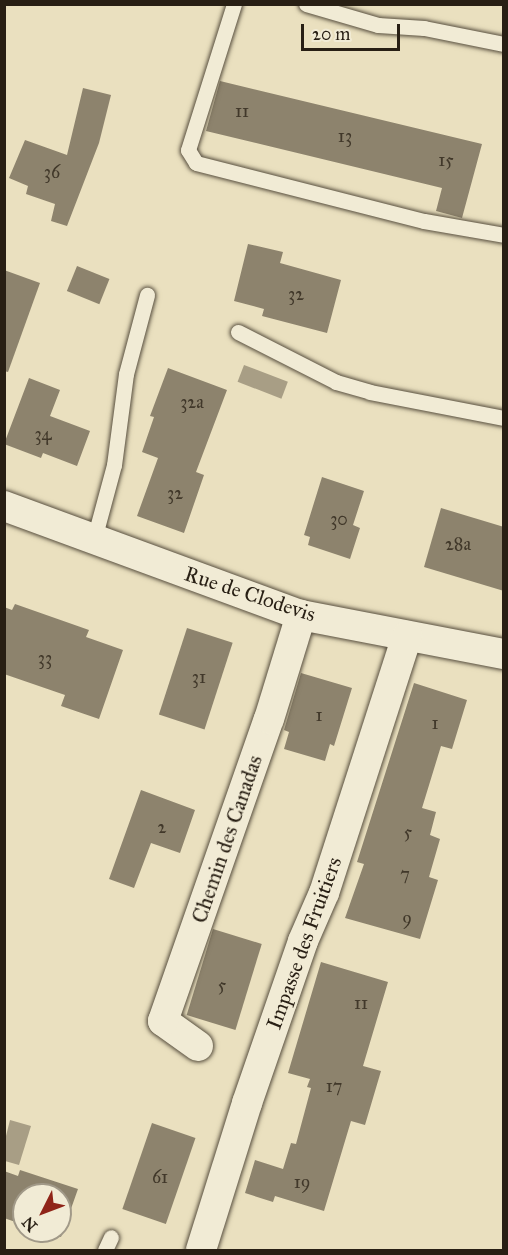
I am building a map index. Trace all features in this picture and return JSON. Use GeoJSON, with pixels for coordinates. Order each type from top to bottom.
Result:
{"type":"FeatureCollection","features":[{"type":"Feature","properties":{"kind":"street","name":"Rue de Clodevis"},"geometry":{"type":"LineString","coordinates":[[4,506],[301,615],[504,654]]}},
{"type":"Feature","properties":{"kind":"street","name":"Chemin des Canadas"},"geometry":{"type":"LineString","coordinates":[[198,1046],[164,1021],[269,718],[301,615]]}},
{"type":"Feature","properties":{"kind":"street","name":"Impasse des Fruitiers"},"geometry":{"type":"LineString","coordinates":[[201,1251],[247,1103],[303,941],[324,893],[407,636]]}},
{"type":"Feature","properties":{"kind":"lane"},"geometry":{"type":"LineString","coordinates":[[234,4],[188,150],[196,163],[424,221],[504,235]]}},
{"type":"Feature","properties":{"kind":"lane"},"geometry":{"type":"LineString","coordinates":[[306,4],[378,26],[424,28],[504,44]]}},
{"type":"Feature","properties":{"kind":"lane"},"geometry":{"type":"LineString","coordinates":[[94,539],[114,465],[126,374],[147,295]]}},
{"type":"Feature","properties":{"kind":"lane"},"geometry":{"type":"LineString","coordinates":[[238,332],[336,382],[370,392],[504,418]]}},
{"type":"Feature","properties":{"kind":"shaded area"},"geometry":{"type":"Polygon","coordinates":[[[244,365],[288,382],[281,399],[238,382],[244,365]]]}},
{"type":"Feature","properties":{"kind":"shaded area"},"geometry":{"type":"Polygon","coordinates":[[[10,1120],[31,1126],[19,1165],[5,1161],[5,1140],[10,1120]]]}},
{"type":"Feature","properties":{"kind":"building"},"geometry":{"type":"Polygon","coordinates":[[[220,81],[482,144],[462,218],[436,211],[442,188],[206,131],[220,81]]]}},
{"type":"Feature","properties":{"kind":"building"},"geometry":{"type":"Polygon","coordinates":[[[83,88],[111,95],[99,143],[67,226],[51,221],[55,204],[26,194],[28,186],[9,178],[25,140],[67,155],[83,88]]]}},
{"type":"Feature","properties":{"kind":"building"},"geometry":{"type":"Polygon","coordinates":[[[248,244],[283,252],[280,263],[341,280],[327,333],[262,316],[264,309],[234,301],[248,244]]]}},
{"type":"Feature","properties":{"kind":"building"},"geometry":{"type":"Polygon","coordinates":[[[77,266],[109,279],[99,304],[67,291],[77,266]]]}},
{"type":"Feature","properties":{"kind":"building"},"geometry":{"type":"Polygon","coordinates":[[[4,270],[40,283],[8,372],[4,371],[4,270]]]}},
{"type":"Feature","properties":{"kind":"building"},"geometry":{"type":"Polygon","coordinates":[[[168,368],[227,390],[196,472],[204,475],[184,533],[137,516],[158,458],[142,452],[154,417],[150,416],[168,368]]]}},
{"type":"Feature","properties":{"kind":"building"},"geometry":{"type":"Polygon","coordinates":[[[29,378],[60,390],[50,416],[90,431],[77,466],[43,453],[41,458],[4,444],[29,378]]]}},
{"type":"Feature","properties":{"kind":"building"},"geometry":{"type":"Polygon","coordinates":[[[322,477],[364,491],[353,525],[360,528],[350,559],[308,545],[310,537],[304,535],[322,477]]]}},
{"type":"Feature","properties":{"kind":"building"},"geometry":{"type":"Polygon","coordinates":[[[441,508],[504,527],[504,591],[424,567],[441,508]]]}},
{"type":"Feature","properties":{"kind":"building"},"geometry":{"type":"Polygon","coordinates":[[[15,604],[89,630],[86,637],[123,650],[99,719],[61,706],[65,695],[4,674],[4,607],[12,610],[15,604]]]}},
{"type":"Feature","properties":{"kind":"building"},"geometry":{"type":"Polygon","coordinates":[[[187,628],[233,643],[205,729],[159,715],[187,628]]]}},
{"type":"Feature","properties":{"kind":"building"},"geometry":{"type":"Polygon","coordinates":[[[301,673],[352,688],[334,746],[330,744],[325,761],[284,749],[289,732],[284,730],[301,673]]]}},
{"type":"Feature","properties":{"kind":"building"},"geometry":{"type":"Polygon","coordinates":[[[414,683],[467,700],[452,749],[441,746],[422,808],[436,812],[430,835],[440,839],[429,877],[438,880],[420,939],[345,918],[364,864],[357,862],[414,683]]]}},
{"type":"Feature","properties":{"kind":"building"},"geometry":{"type":"Polygon","coordinates":[[[141,790],[195,810],[180,853],[151,843],[134,888],[109,879],[141,790]]]}},
{"type":"Feature","properties":{"kind":"building"},"geometry":{"type":"Polygon","coordinates":[[[213,929],[262,944],[235,1030],[187,1015],[213,929]]]}},
{"type":"Feature","properties":{"kind":"building"},"geometry":{"type":"Polygon","coordinates":[[[321,962],[388,982],[363,1066],[381,1071],[365,1125],[351,1121],[324,1211],[275,1196],[273,1202],[245,1193],[255,1160],[283,1169],[291,1143],[296,1144],[311,1088],[307,1087],[310,1079],[288,1073],[321,962]]]}},
{"type":"Feature","properties":{"kind":"building"},"geometry":{"type":"Polygon","coordinates":[[[152,1123],[195,1138],[166,1224],[122,1209],[152,1123]]]}},
{"type":"Feature","properties":{"kind":"building"},"geometry":{"type":"Polygon","coordinates":[[[20,1170],[60,1183],[12,1183],[12,1221],[4,1218],[4,1171],[18,1176],[20,1170]]]}},
{"type":"Feature","properties":{"kind":"building"},"geometry":{"type":"Polygon","coordinates":[[[72,1187],[78,1189],[72,1206],[72,1187]]]}}]}
